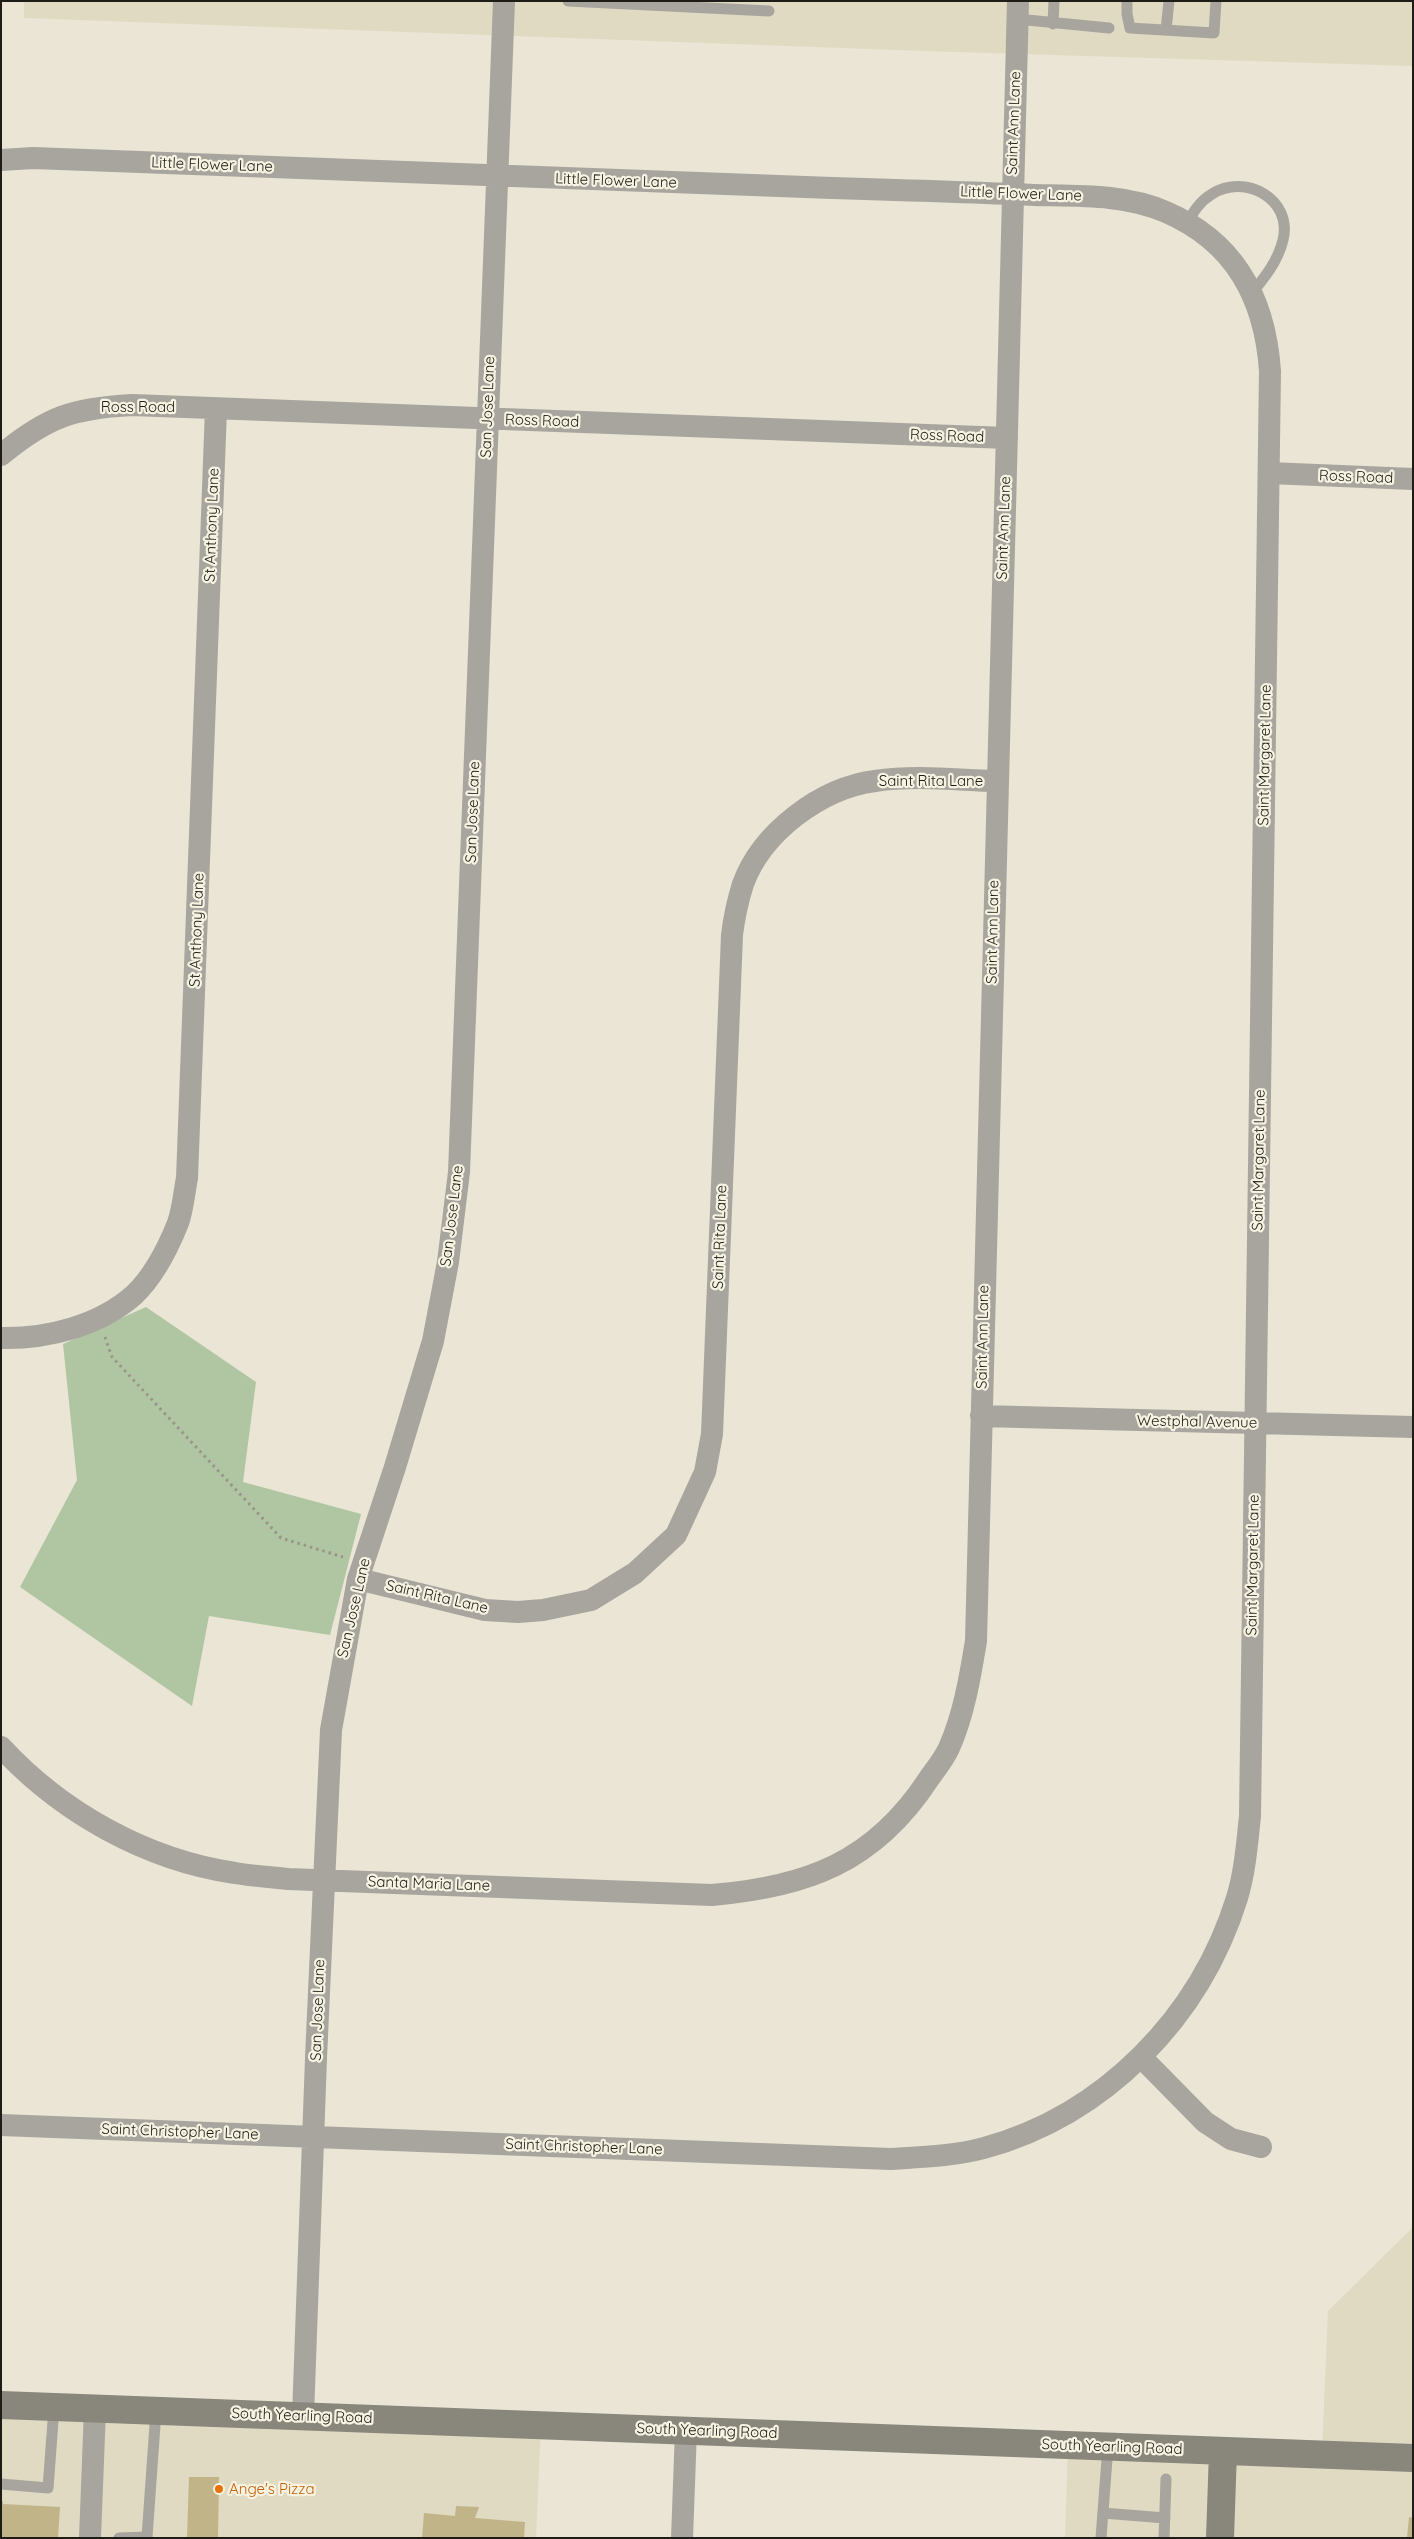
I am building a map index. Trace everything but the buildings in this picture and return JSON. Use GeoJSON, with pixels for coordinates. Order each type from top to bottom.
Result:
{"type":"FeatureCollection","features":[{"type":"Feature","properties":{"kind":"street","name":"San Jose Lane"},"geometry":{"type":"LineString","coordinates":[[303,2416],[331,1730],[360,1571],[433,1341],[448,1262],[459,1172],[504,1]]}},
{"type":"Feature","properties":{"kind":"street","name":"Saint Ann Lane"},"geometry":{"type":"LineString","coordinates":[[881,1837],[918,1796],[949,1749],[966,1698],[976,1641],[996,781],[1007,438],[1017,10]]}},
{"type":"Feature","properties":{"kind":"street","name":"Little Flower Lane"},"geometry":{"type":"LineString","coordinates":[[1,160],[32,158],[1102,198],[1135,202],[1166,212],[1187,223],[1220,246]]}},
{"type":"Feature","properties":{"kind":"street","name":"Saint Margaret Lane"},"geometry":{"type":"LineString","coordinates":[[1142,2058],[1187,2002],[1206,1971],[1232,1912],[1246,1857],[1250,1816],[1269,473],[1269,352],[1266,331],[1252,293],[1230,257],[1220,246]]}},
{"type":"Feature","properties":{"kind":"street","name":"Ross Road"},"geometry":{"type":"LineString","coordinates":[[1,455],[22,437],[56,418],[92,407],[132,405],[1007,438]]}},
{"type":"Feature","properties":{"kind":"street","name":"St Anthony Lane"},"geometry":{"type":"LineString","coordinates":[[1,1338],[61,1332],[98,1318],[134,1295],[161,1260],[178,1221],[187,1178],[216,409]]}},
{"type":"Feature","properties":{"kind":"street","name":"Ross Road"},"geometry":{"type":"LineString","coordinates":[[1269,473],[1413,479]]}},
{"type":"Feature","properties":{"kind":"street","name":"Saint Rita Lane"},"geometry":{"type":"LineString","coordinates":[[360,1571],[485,1610],[518,1612],[550,1609],[591,1600],[615,1588],[635,1574],[676,1535],[705,1472],[712,1434],[732,935],[744,882],[759,856],[777,832],[798,813],[850,786],[875,780],[901,779],[996,781]]}},
{"type":"Feature","properties":{"kind":"street","name":"Westphal Avenue"},"geometry":{"type":"LineString","coordinates":[[981,1416],[1413,1427]]}},
{"type":"Feature","properties":{"kind":"street","name":"Santa Maria Lane"},"geometry":{"type":"LineString","coordinates":[[1,1747],[43,1786],[90,1820],[135,1843],[177,1859],[233,1873],[324,1880],[712,1895],[757,1891],[802,1880],[842,1863],[881,1837]]}},
{"type":"Feature","properties":{"kind":"street","name":"Saint Christopher Lane"},"geometry":{"type":"LineString","coordinates":[[1,2126],[891,2159],[939,2156],[984,2148],[1056,2119],[1096,2096],[1142,2058]]}},
{"type":"Feature","properties":{"kind":"street"},"geometry":{"type":"LineString","coordinates":[[1142,2058],[1205,2122],[1231,2139],[1261,2147]]}},
{"type":"Feature","properties":{"kind":"street","name":"South Yearling Road"},"geometry":{"type":"LineString","coordinates":[[1,2405],[1413,2458]]}},
{"type":"Feature","properties":{"kind":"street"},"geometry":{"type":"LineString","coordinates":[[90,2538],[95,2409]]}},
{"type":"Feature","properties":{"kind":"street"},"geometry":{"type":"LineString","coordinates":[[682,2538],[686,2430]]}},
{"type":"Feature","properties":{"kind":"street"},"geometry":{"type":"LineString","coordinates":[[1220,2538],[1223,2451]]}},
{"type":"Feature","properties":{"kind":"lane"},"geometry":{"type":"LineString","coordinates":[[568,1],[686,4],[769,11]]}},
{"type":"Feature","properties":{"kind":"lane"},"geometry":{"type":"LineString","coordinates":[[1053,24],[1054,1]]}},
{"type":"Feature","properties":{"kind":"lane"},"geometry":{"type":"LineString","coordinates":[[1127,1],[1130,28],[1214,33],[1216,1]]}},
{"type":"Feature","properties":{"kind":"lane"},"geometry":{"type":"LineString","coordinates":[[1166,30],[1169,1]]}},
{"type":"Feature","properties":{"kind":"lane"},"geometry":{"type":"LineString","coordinates":[[1017,10],[1053,24],[1109,28]]}},
{"type":"Feature","properties":{"kind":"lane"},"geometry":{"type":"LineString","coordinates":[[1187,223],[1204,199],[1224,189],[1247,186],[1257,189],[1274,203],[1284,227],[1284,239],[1274,263],[1252,293]]}},
{"type":"Feature","properties":{"kind":"lane"},"geometry":{"type":"LineString","coordinates":[[1,2484],[48,2488],[54,2408]]}},
{"type":"Feature","properties":{"kind":"lane"},"geometry":{"type":"LineString","coordinates":[[119,2538],[147,2537],[156,2411]]}},
{"type":"Feature","properties":{"kind":"lane"},"geometry":{"type":"LineString","coordinates":[[1101,2538],[1108,2446]]}},
{"type":"Feature","properties":{"kind":"lane"},"geometry":{"type":"LineString","coordinates":[[1164,2538],[1166,2479]]}},
{"type":"Feature","properties":{"kind":"lane"},"geometry":{"type":"LineString","coordinates":[[1103,2513],[1165,2518]]}},
{"type":"Feature","properties":{"kind":"path"},"geometry":{"type":"LineString","coordinates":[[98,1318],[112,1357],[281,1538],[360,1571]]}},
{"type":"Feature","properties":{"kind":"shaded area"},"geometry":{"type":"Polygon","coordinates":[[[24,1],[1413,1],[1412,66],[924,51],[24,18],[24,1]]]}},
{"type":"Feature","properties":{"kind":"shaded area"},"geometry":{"type":"Polygon","coordinates":[[[1413,2227],[1413,2538],[1065,2538],[1068,2446],[1322,2454],[1328,2311],[1413,2227]]]}},
{"type":"Feature","properties":{"kind":"shaded area"},"geometry":{"type":"Polygon","coordinates":[[[1,2406],[541,2425],[536,2538],[1,2538],[1,2406]]]}},
{"type":"Feature","properties":{"kind":"green space"},"geometry":{"type":"Polygon","coordinates":[[[146,1307],[256,1382],[243,1482],[361,1514],[330,1635],[209,1616],[192,1706],[20,1587],[77,1480],[63,1344],[146,1307]]]}},
{"type":"Feature","properties":{"kind":"place","name":"Ange's Pizza"},"geometry":{"type":"Point","coordinates":[219,2489]}}]}
